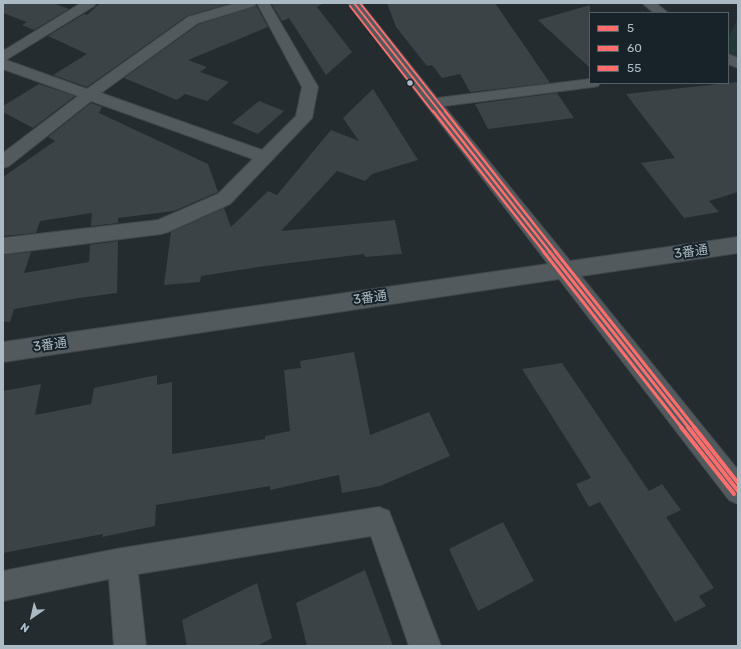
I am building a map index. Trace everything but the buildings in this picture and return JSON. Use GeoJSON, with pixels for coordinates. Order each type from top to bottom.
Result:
{"type":"FeatureCollection","features":[{"type":"Feature","properties":{"kind":"street"},"geometry":{"type":"LineString","coordinates":[[3,57],[90,3]]}},
{"type":"Feature","properties":{"kind":"street"},"geometry":{"type":"LineString","coordinates":[[3,162],[90,94],[194,20],[250,3]]}},
{"type":"Feature","properties":{"kind":"street"},"geometry":{"type":"LineString","coordinates":[[3,246],[161,227],[224,199],[304,118],[310,87],[263,3]]}},
{"type":"Feature","properties":{"kind":"street"},"geometry":{"type":"LineString","coordinates":[[354,3],[738,491]]}},
{"type":"Feature","properties":{"kind":"street"},"geometry":{"type":"LineString","coordinates":[[648,3],[661,12]]}},
{"type":"Feature","properties":{"kind":"street"},"geometry":{"type":"LineString","coordinates":[[729,59],[738,64]]}},
{"type":"Feature","properties":{"kind":"street"},"geometry":{"type":"LineString","coordinates":[[3,64],[265,157]]}},
{"type":"Feature","properties":{"kind":"street"},"geometry":{"type":"LineString","coordinates":[[433,103],[589,84]]}},
{"type":"Feature","properties":{"kind":"street","name":"3番通"},"geometry":{"type":"LineString","coordinates":[[3,352],[564,269],[738,245]]}},
{"type":"Feature","properties":{"kind":"street"},"geometry":{"type":"LineString","coordinates":[[3,586],[122,562],[379,521],[425,646]]}},
{"type":"Feature","properties":{"kind":"street"},"geometry":{"type":"LineString","coordinates":[[122,562],[130,646]]}},
{"type":"Feature","properties":{"kind":"green space"},"geometry":{"type":"Polygon","coordinates":[[[738,18],[738,58],[729,53],[729,36],[738,18]]]}},
{"type":"Feature","properties":{"kind":"transit line","name":"5"},"geometry":{"type":"LineString","coordinates":[[354,3],[738,491]]}},
{"type":"Feature","properties":{"kind":"transit line","name":"55"},"geometry":{"type":"LineString","coordinates":[[360,3],[738,483]]}},
{"type":"Feature","properties":{"kind":"transit line","name":"60"},"geometry":{"type":"LineString","coordinates":[[350,6],[734,494]]}}]}
